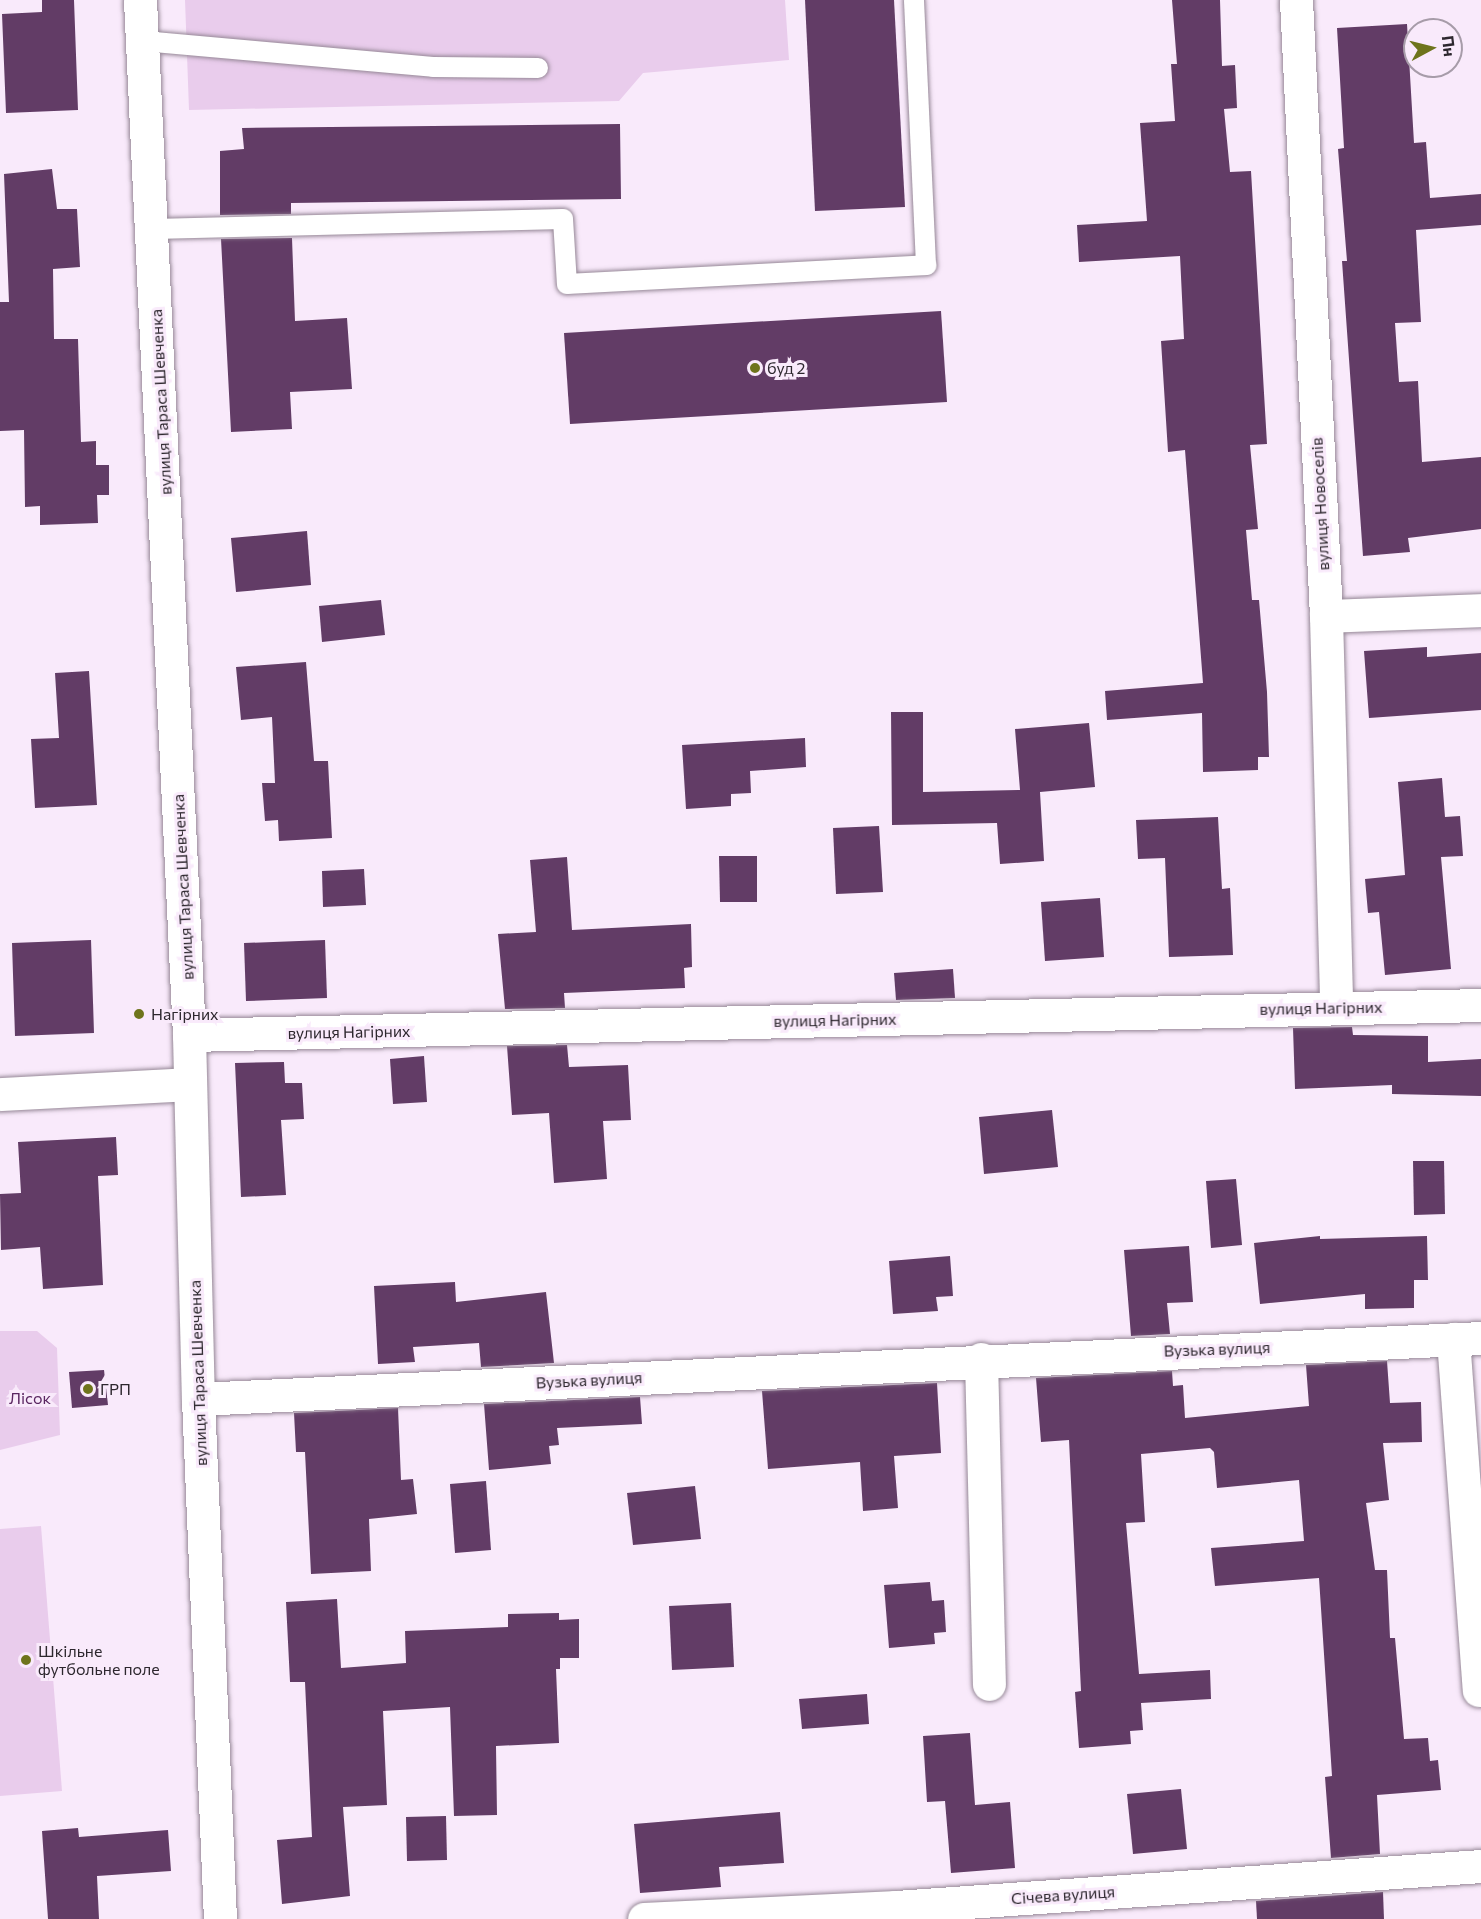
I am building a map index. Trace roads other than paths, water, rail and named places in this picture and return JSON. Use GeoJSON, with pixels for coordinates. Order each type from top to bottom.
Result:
{"type":"FeatureCollection","features":[{"type":"Feature","properties":{"kind":"street","name":"вулиця Тараса Шевченка"},"geometry":{"type":"LineString","coordinates":[[141,0],[189,1035],[198,1399],[220,1919]]}},
{"type":"Feature","properties":{"kind":"street","name":"вулиця Новоселів"},"geometry":{"type":"LineString","coordinates":[[1296,0],[1326,616],[1336,1008]]}},
{"type":"Feature","properties":{"kind":"street"},"geometry":{"type":"LineString","coordinates":[[1326,616],[1481,610]]}},
{"type":"Feature","properties":{"kind":"street","name":"вулиця Нагірних"},"geometry":{"type":"LineString","coordinates":[[189,1035],[1481,1005]]}},
{"type":"Feature","properties":{"kind":"street"},"geometry":{"type":"LineString","coordinates":[[0,1094],[189,1084]]}},
{"type":"Feature","properties":{"kind":"street","name":"Вузька вулиця"},"geometry":{"type":"LineString","coordinates":[[198,1399],[981,1359],[1467,1339],[1479,1690]]}},
{"type":"Feature","properties":{"kind":"street"},"geometry":{"type":"LineString","coordinates":[[981,1359],[988,1684]]}},
{"type":"Feature","properties":{"kind":"street","name":"Січева вулиця"},"geometry":{"type":"LineString","coordinates":[[644,1919],[896,1907],[1481,1866]]}},
{"type":"Feature","properties":{"kind":"lane"},"geometry":{"type":"LineString","coordinates":[[153,229],[563,219],[567,284],[926,265],[914,0]]}},
{"type":"Feature","properties":{"kind":"lane"},"geometry":{"type":"LineString","coordinates":[[143,41],[434,67],[537,68]]}},
{"type":"Feature","properties":{"kind":"place","name":"буд 2"},"geometry":{"type":"Point","coordinates":[755,368]}},
{"type":"Feature","properties":{"kind":"place","name":"Нагірних"},"geometry":{"type":"Point","coordinates":[139,1014]}},
{"type":"Feature","properties":{"kind":"place","name":"ГРП"},"geometry":{"type":"Point","coordinates":[88,1389]}},
{"type":"Feature","properties":{"kind":"place","name":"Шкільне футбольне поле"},"geometry":{"type":"Point","coordinates":[26,1660]}},
{"type":"Feature","properties":{"kind":"park label","name":"Лісок"},"geometry":{"type":"Point","coordinates":[30,1398]}}]}
